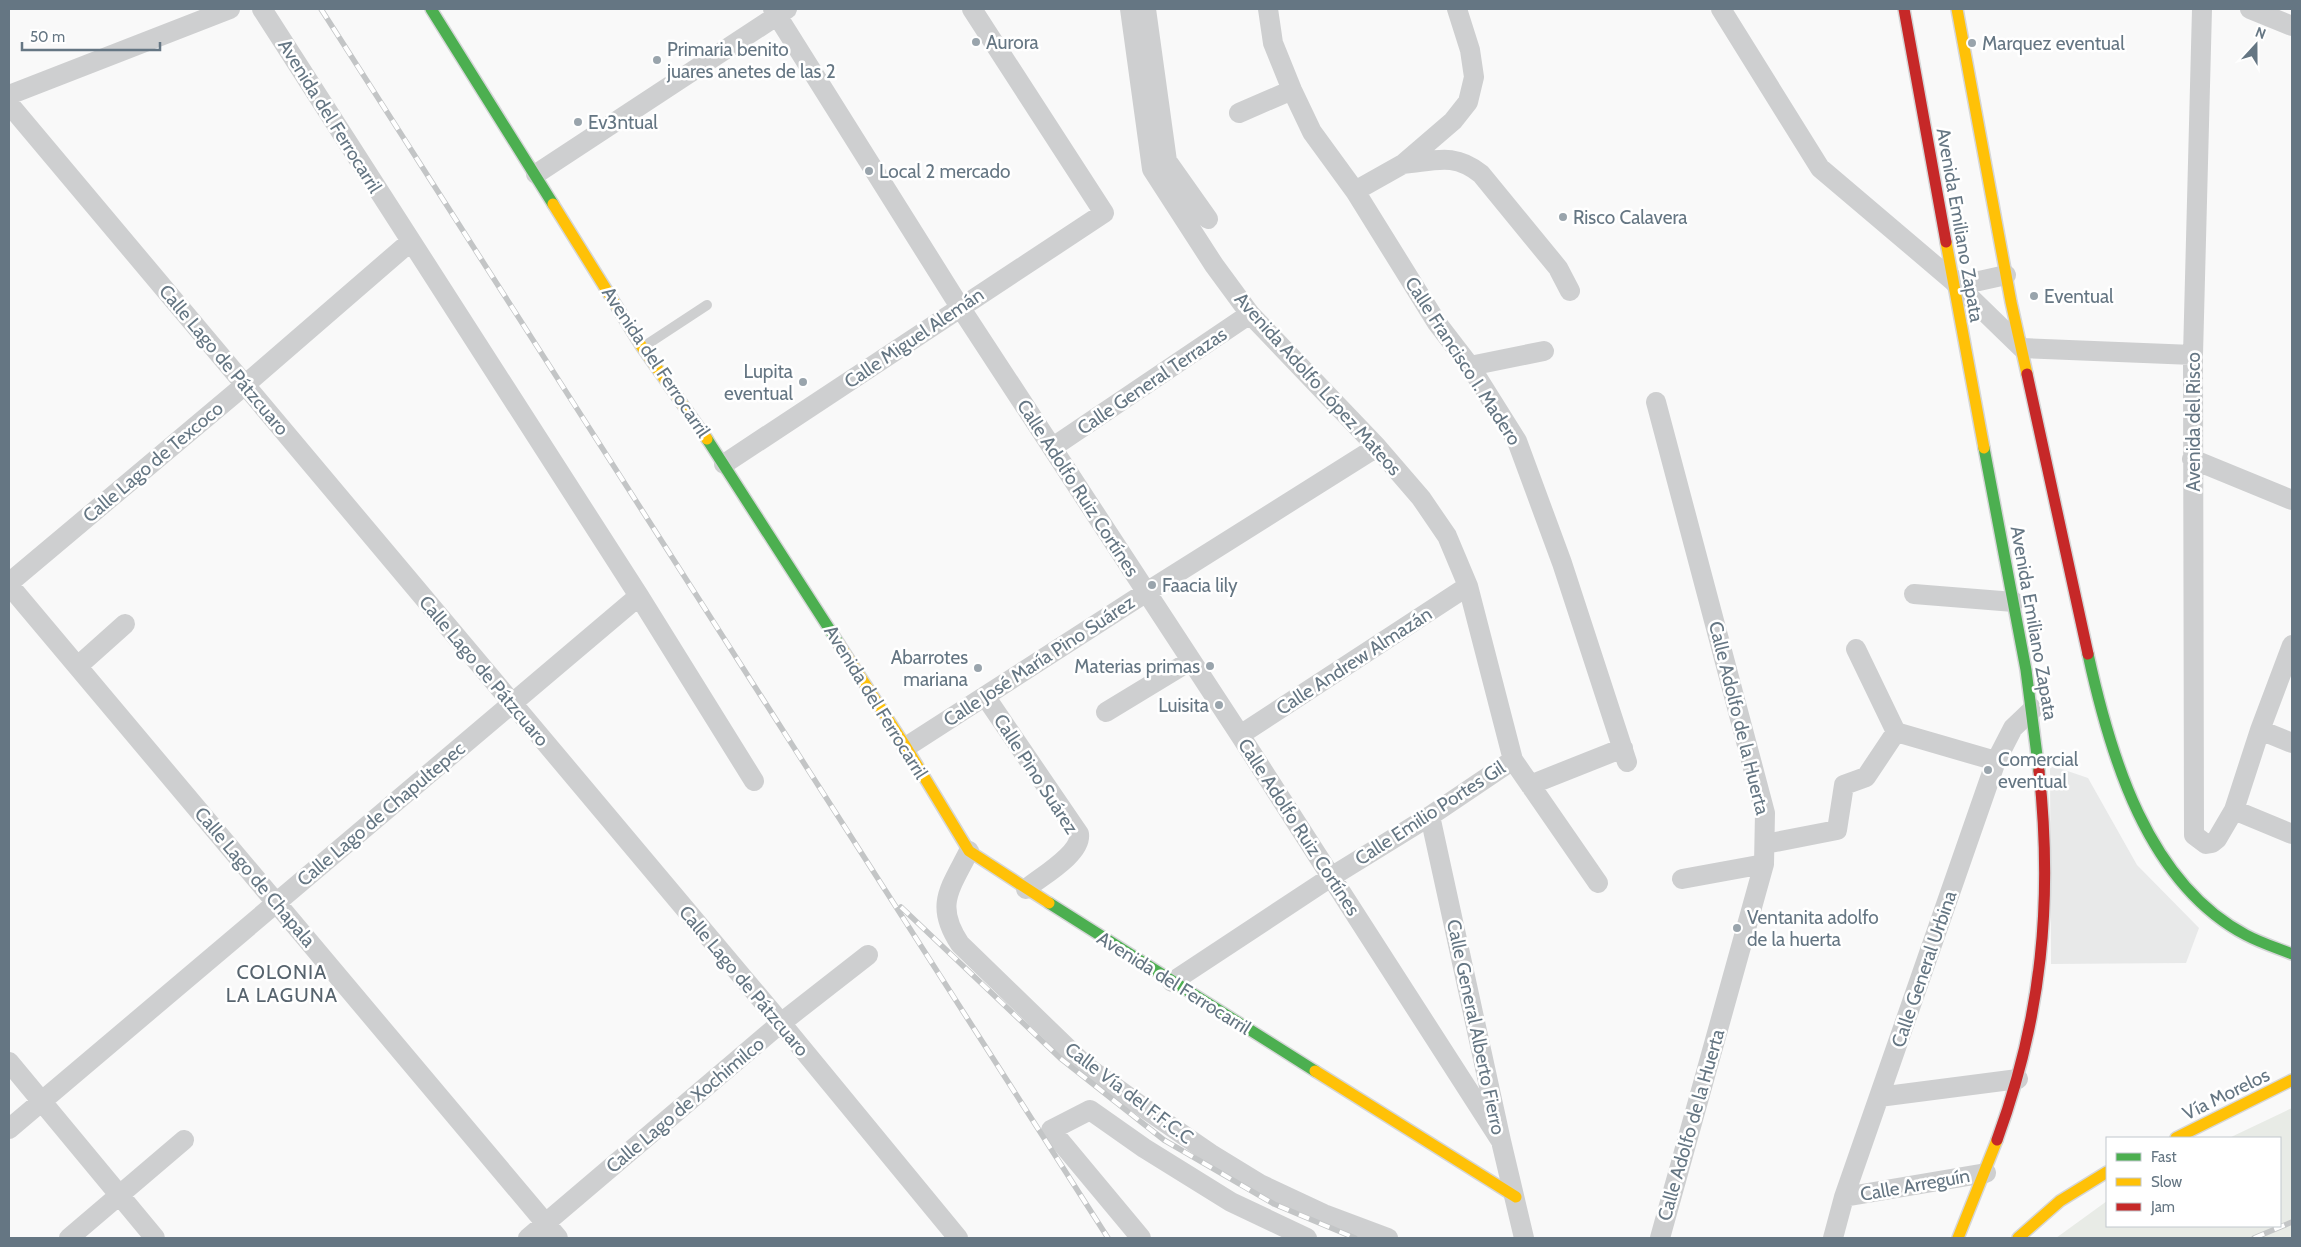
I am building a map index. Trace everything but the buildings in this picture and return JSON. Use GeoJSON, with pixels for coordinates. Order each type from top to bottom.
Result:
{"type":"FeatureCollection","features":[{"type":"Feature","properties":{"kind":"main road","name":"Avenida del Ferrocarril"},"geometry":{"type":"LineString","coordinates":[[431,9],[536,174],[642,347],[724,464],[906,747],[969,851],[1172,982],[1516,1197]]}},
{"type":"Feature","properties":{"kind":"main road","name":"Avenida Emiliano Zapata"},"geometry":{"type":"LineString","coordinates":[[1904,9],[1952,280],[2033,709],[2046,838],[2045,903],[2036,999],[2018,1079],[1986,1173],[1958,1238]]}},
{"type":"Feature","properties":{"kind":"main road","name":"Avenida Emiliano Zapata"},"geometry":{"type":"LineString","coordinates":[[1957,9],[2006,275],[2095,687],[2115,756],[2143,824],[2171,870],[2210,910],[2246,935],[2292,954]]}},
{"type":"Feature","properties":{"kind":"main road","name":"Vía Morelos"},"geometry":{"type":"LineString","coordinates":[[2178,1137],[2292,1080]]}},
{"type":"Feature","properties":{"kind":"main road"},"geometry":{"type":"LineString","coordinates":[[2018,1238],[2038,1218],[2092,1180],[2106,1173]]}},
{"type":"Feature","properties":{"kind":"street"},"geometry":{"type":"LineString","coordinates":[[9,95],[230,9]]}},
{"type":"Feature","properties":{"kind":"street","name":"Avenida del Ferrocarril"},"geometry":{"type":"LineString","coordinates":[[262,9],[639,596],[754,781]]}},
{"type":"Feature","properties":{"kind":"street","name":"Calle Miguel Alemán"},"geometry":{"type":"LineString","coordinates":[[724,464],[1104,213],[972,9]]}},
{"type":"Feature","properties":{"kind":"street","name":"Avenida Adolfo López Mateos"},"geometry":{"type":"LineString","coordinates":[[1130,9],[1152,170],[1214,265],[1250,314],[1377,447],[1421,498],[1447,536],[1468,586],[1513,760],[1598,883]]}},
{"type":"Feature","properties":{"kind":"street"},"geometry":{"type":"LineString","coordinates":[[1146,9],[1167,161],[1208,219]]}},
{"type":"Feature","properties":{"kind":"street","name":"Calle Francisco I. Madero"},"geometry":{"type":"LineString","coordinates":[[1268,9],[1273,43],[1312,132],[1355,191],[1437,323],[1470,366],[1517,441],[1562,563],[1626,755]]}},
{"type":"Feature","properties":{"kind":"street"},"geometry":{"type":"LineString","coordinates":[[1355,191],[1404,164],[1453,121],[1468,102],[1474,77],[1470,50],[1458,9]]}},
{"type":"Feature","properties":{"kind":"street"},"geometry":{"type":"LineString","coordinates":[[1721,9],[1820,168],[1952,280],[2022,348],[2193,356]]}},
{"type":"Feature","properties":{"kind":"street","name":"Avenida del Risco"},"geometry":{"type":"LineString","coordinates":[[2202,9],[2192,459],[2194,835],[2206,844],[2212,843],[2217,839],[2234,810]]}},
{"type":"Feature","properties":{"kind":"street"},"geometry":{"type":"LineString","coordinates":[[2250,9],[2292,26]]}},
{"type":"Feature","properties":{"kind":"street"},"geometry":{"type":"LineString","coordinates":[[536,174],[779,11]]}},
{"type":"Feature","properties":{"kind":"street","name":"Calle Adolfo Ruiz Cortínes"},"geometry":{"type":"LineString","coordinates":[[779,11],[960,307],[1054,447],[1145,592],[1501,1140]]}},
{"type":"Feature","properties":{"kind":"street"},"geometry":{"type":"LineString","coordinates":[[1238,113],[1292,90]]}},
{"type":"Feature","properties":{"kind":"street","name":"Calle Lago de Pátzcuaro"},"geometry":{"type":"LineString","coordinates":[[9,104],[246,384],[511,705],[781,1023],[958,1238]]}},
{"type":"Feature","properties":{"kind":"street"},"geometry":{"type":"LineString","coordinates":[[1404,164],[1447,159],[1459,160],[1471,166],[1481,174],[1558,268],[1570,291]]}},
{"type":"Feature","properties":{"kind":"street","name":"Calle Lago de Texcoco"},"geometry":{"type":"LineString","coordinates":[[9,584],[246,384],[410,242]]}},
{"type":"Feature","properties":{"kind":"street"},"geometry":{"type":"LineString","coordinates":[[1952,280],[1979,281],[2006,275]]}},
{"type":"Feature","properties":{"kind":"street","name":"Calle General Terrazas"},"geometry":{"type":"LineString","coordinates":[[1054,447],[1250,314]]}},
{"type":"Feature","properties":{"kind":"street"},"geometry":{"type":"LineString","coordinates":[[1470,366],[1544,351]]}},
{"type":"Feature","properties":{"kind":"street","name":"Calle Adolfo de la Huerta"},"geometry":{"type":"LineString","coordinates":[[1656,402],[1765,813],[1766,844],[1764,864],[1660,1238]]}},
{"type":"Feature","properties":{"kind":"street","name":"Calle José María Pino Suárez"},"geometry":{"type":"LineString","coordinates":[[906,747],[1145,592],[1377,447]]}},
{"type":"Feature","properties":{"kind":"street"},"geometry":{"type":"LineString","coordinates":[[2192,459],[2292,500]]}},
{"type":"Feature","properties":{"kind":"street","name":"Calle Lago de Chapala"},"geometry":{"type":"LineString","coordinates":[[9,584],[551,1231]]}},
{"type":"Feature","properties":{"kind":"street","name":"Calle Andrew Almazán"},"geometry":{"type":"LineString","coordinates":[[1240,736],[1468,586]]}},
{"type":"Feature","properties":{"kind":"street"},"geometry":{"type":"LineString","coordinates":[[1914,594],[2014,602]]}},
{"type":"Feature","properties":{"kind":"street","name":"Calle Lago de Chapultepec"},"geometry":{"type":"LineString","coordinates":[[9,1129],[639,596]]}},
{"type":"Feature","properties":{"kind":"street"},"geometry":{"type":"LineString","coordinates":[[78,666],[125,624]]}},
{"type":"Feature","properties":{"kind":"street"},"geometry":{"type":"LineString","coordinates":[[1856,649],[1896,732],[1996,761]]}},
{"type":"Feature","properties":{"kind":"street"},"geometry":{"type":"LineString","coordinates":[[2291,651],[2260,730],[2234,810],[2292,834]]}},
{"type":"Feature","properties":{"kind":"street"},"geometry":{"type":"LineString","coordinates":[[1106,712],[1190,661]]}},
{"type":"Feature","properties":{"kind":"street","name":"Calle Pino Suárez"},"geometry":{"type":"LineString","coordinates":[[985,696],[1079,834],[1080,840],[1075,851],[1026,889]]}},
{"type":"Feature","properties":{"kind":"street","name":"Calle General Urbina"},"geometry":{"type":"LineString","coordinates":[[1833,1238],[1844,1197],[1996,761],[2013,728],[2033,709]]}},
{"type":"Feature","properties":{"kind":"street"},"geometry":{"type":"LineString","coordinates":[[2260,730],[2292,743]]}},
{"type":"Feature","properties":{"kind":"street"},"geometry":{"type":"LineString","coordinates":[[1766,844],[1837,830],[1844,785],[1866,777],[1896,732]]}},
{"type":"Feature","properties":{"kind":"street","name":"Calle Emilio Portes Gil"},"geometry":{"type":"LineString","coordinates":[[1530,785],[1626,755]]}},
{"type":"Feature","properties":{"kind":"street","name":"Calle Emilio Portes Gil"},"geometry":{"type":"LineString","coordinates":[[1172,982],[1330,877],[1430,816],[1513,760]]}},
{"type":"Feature","properties":{"kind":"street","name":"Calle General Alberto Fierro"},"geometry":{"type":"LineString","coordinates":[[1430,816],[1524,1238]]}},
{"type":"Feature","properties":{"kind":"street","name":"Calle Vía del F.F.C.C"},"geometry":{"type":"LineString","coordinates":[[969,851],[946,902],[945,915],[950,930],[960,944],[1086,1066],[1212,1154],[1260,1184],[1324,1214],[1388,1238]]}},
{"type":"Feature","properties":{"kind":"street"},"geometry":{"type":"LineString","coordinates":[[1682,879],[1764,864]]}},
{"type":"Feature","properties":{"kind":"street","name":"Calle Lago de Xochimilco"},"geometry":{"type":"LineString","coordinates":[[528,1238],[551,1231],[781,1023],[868,955]]}},
{"type":"Feature","properties":{"kind":"street"},"geometry":{"type":"LineString","coordinates":[[9,1062],[155,1238]]}},
{"type":"Feature","properties":{"kind":"street"},"geometry":{"type":"LineString","coordinates":[[1879,1097],[2018,1079]]}},
{"type":"Feature","properties":{"kind":"street","name":"Calle Vía del F.F.C.C"},"geometry":{"type":"LineString","coordinates":[[1141,1238],[1051,1130],[1090,1110],[1144,1148],[1231,1202],[1307,1238]]}},
{"type":"Feature","properties":{"kind":"street"},"geometry":{"type":"LineString","coordinates":[[69,1238],[184,1140]]}},
{"type":"Feature","properties":{"kind":"street","name":"Calle Arreguín"},"geometry":{"type":"LineString","coordinates":[[1844,1197],[1986,1173]]}},
{"type":"Feature","properties":{"kind":"lane"},"geometry":{"type":"LineString","coordinates":[[642,347],[707,304]]}},
{"type":"Feature","properties":{"kind":"shaded area"},"geometry":{"type":"Polygon","coordinates":[[[2050,765],[2088,778],[2137,865],[2199,928],[2186,963],[2051,964],[2050,765]]]}},
{"type":"Feature","properties":{"kind":"shaded area"},"geometry":{"type":"Polygon","coordinates":[[[2292,1108],[2292,1238],[2056,1238],[2106,1202],[2106,1227],[2281,1227],[2281,1137],[2231,1137],[2292,1108]]]}},
{"type":"Feature","properties":{"kind":"railway"},"geometry":{"type":"LineString","coordinates":[[321,9],[1108,1238]]}},
{"type":"Feature","properties":{"kind":"railway"},"geometry":{"type":"LineString","coordinates":[[901,907],[1060,1058],[1164,1140],[1274,1204],[1355,1238]]}},
{"type":"Feature","properties":{"kind":"railway"},"geometry":{"type":"LineString","coordinates":[[2281,1227],[2292,1222]]}},
{"type":"Feature","properties":{"kind":"railway"},"geometry":{"type":"LineString","coordinates":[[2254,1238],[2280,1227]]}},
{"type":"Feature","properties":{"kind":"traffic: fast"},"geometry":{"type":"LineString","coordinates":[[431,9],[553,204]]}},
{"type":"Feature","properties":{"kind":"traffic: fast"},"geometry":{"type":"LineString","coordinates":[[707,439],[839,644]]}},
{"type":"Feature","properties":{"kind":"traffic: fast"},"geometry":{"type":"LineString","coordinates":[[1984,448],[2026,670],[2039,771]]}},
{"type":"Feature","properties":{"kind":"traffic: fast"},"geometry":{"type":"LineString","coordinates":[[2088,654],[2108,733],[2122,774],[2138,813],[2158,850],[2183,883],[2212,912],[2246,935],[2292,954]]}},
{"type":"Feature","properties":{"kind":"traffic: fast"},"geometry":{"type":"LineString","coordinates":[[1049,903],[1315,1071]]}},
{"type":"Feature","properties":{"kind":"traffic: slow"},"geometry":{"type":"LineString","coordinates":[[1957,9],[2011,302],[2027,374]]}},
{"type":"Feature","properties":{"kind":"traffic: slow"},"geometry":{"type":"LineString","coordinates":[[553,204],[642,347],[707,439]]}},
{"type":"Feature","properties":{"kind":"traffic: slow"},"geometry":{"type":"LineString","coordinates":[[1946,242],[1984,448]]}},
{"type":"Feature","properties":{"kind":"traffic: slow"},"geometry":{"type":"LineString","coordinates":[[839,644],[906,747],[969,851],[1049,903]]}},
{"type":"Feature","properties":{"kind":"traffic: slow"},"geometry":{"type":"LineString","coordinates":[[1315,1071],[1516,1197]]}},
{"type":"Feature","properties":{"kind":"traffic: slow"},"geometry":{"type":"LineString","coordinates":[[2178,1137],[2292,1080]]}},
{"type":"Feature","properties":{"kind":"traffic: slow"},"geometry":{"type":"LineString","coordinates":[[1958,1238],[1997,1140]]}},
{"type":"Feature","properties":{"kind":"traffic: slow"},"geometry":{"type":"LineString","coordinates":[[2018,1238],[2060,1201],[2106,1173]]}},
{"type":"Feature","properties":{"kind":"traffic: jam"},"geometry":{"type":"LineString","coordinates":[[1904,9],[1946,242]]}},
{"type":"Feature","properties":{"kind":"traffic: jam"},"geometry":{"type":"LineString","coordinates":[[2027,374],[2088,654]]}},
{"type":"Feature","properties":{"kind":"traffic: jam"},"geometry":{"type":"LineString","coordinates":[[1997,1140],[2025,1049],[2040,958],[2045,866],[2039,771]]}},
{"type":"Feature","properties":{"kind":"place","name":"Aurora"},"geometry":{"type":"Point","coordinates":[976,42]}},
{"type":"Feature","properties":{"kind":"place","name":"Marquez eventual"},"geometry":{"type":"Point","coordinates":[1972,43]}},
{"type":"Feature","properties":{"kind":"place","name":"Primaria benito juares anetes de las 2"},"geometry":{"type":"Point","coordinates":[657,60]}},
{"type":"Feature","properties":{"kind":"place","name":"Ev3ntual"},"geometry":{"type":"Point","coordinates":[578,122]}},
{"type":"Feature","properties":{"kind":"place","name":"Local 2 mercado"},"geometry":{"type":"Point","coordinates":[869,171]}},
{"type":"Feature","properties":{"kind":"place","name":"Risco Calavera"},"geometry":{"type":"Point","coordinates":[1563,217]}},
{"type":"Feature","properties":{"kind":"place","name":"Eventual"},"geometry":{"type":"Point","coordinates":[2034,296]}},
{"type":"Feature","properties":{"kind":"place","name":"Lupita eventual"},"geometry":{"type":"Point","coordinates":[803,382]}},
{"type":"Feature","properties":{"kind":"place","name":"Faacia lily"},"geometry":{"type":"Point","coordinates":[1152,585]}},
{"type":"Feature","properties":{"kind":"place","name":"Materias primas"},"geometry":{"type":"Point","coordinates":[1210,666]}},
{"type":"Feature","properties":{"kind":"place","name":"Abarrotes mariana"},"geometry":{"type":"Point","coordinates":[978,668]}},
{"type":"Feature","properties":{"kind":"place","name":"Luisita"},"geometry":{"type":"Point","coordinates":[1219,705]}},
{"type":"Feature","properties":{"kind":"place","name":"Comercial eventual"},"geometry":{"type":"Point","coordinates":[1988,770]}},
{"type":"Feature","properties":{"kind":"place","name":"Ventanita adolfo de la huerta"},"geometry":{"type":"Point","coordinates":[1737,928]}},
{"type":"Feature","properties":{"kind":"district","name":"COLONIA LA LAGUNA"},"geometry":{"type":"Point","coordinates":[282,984]}}]}
